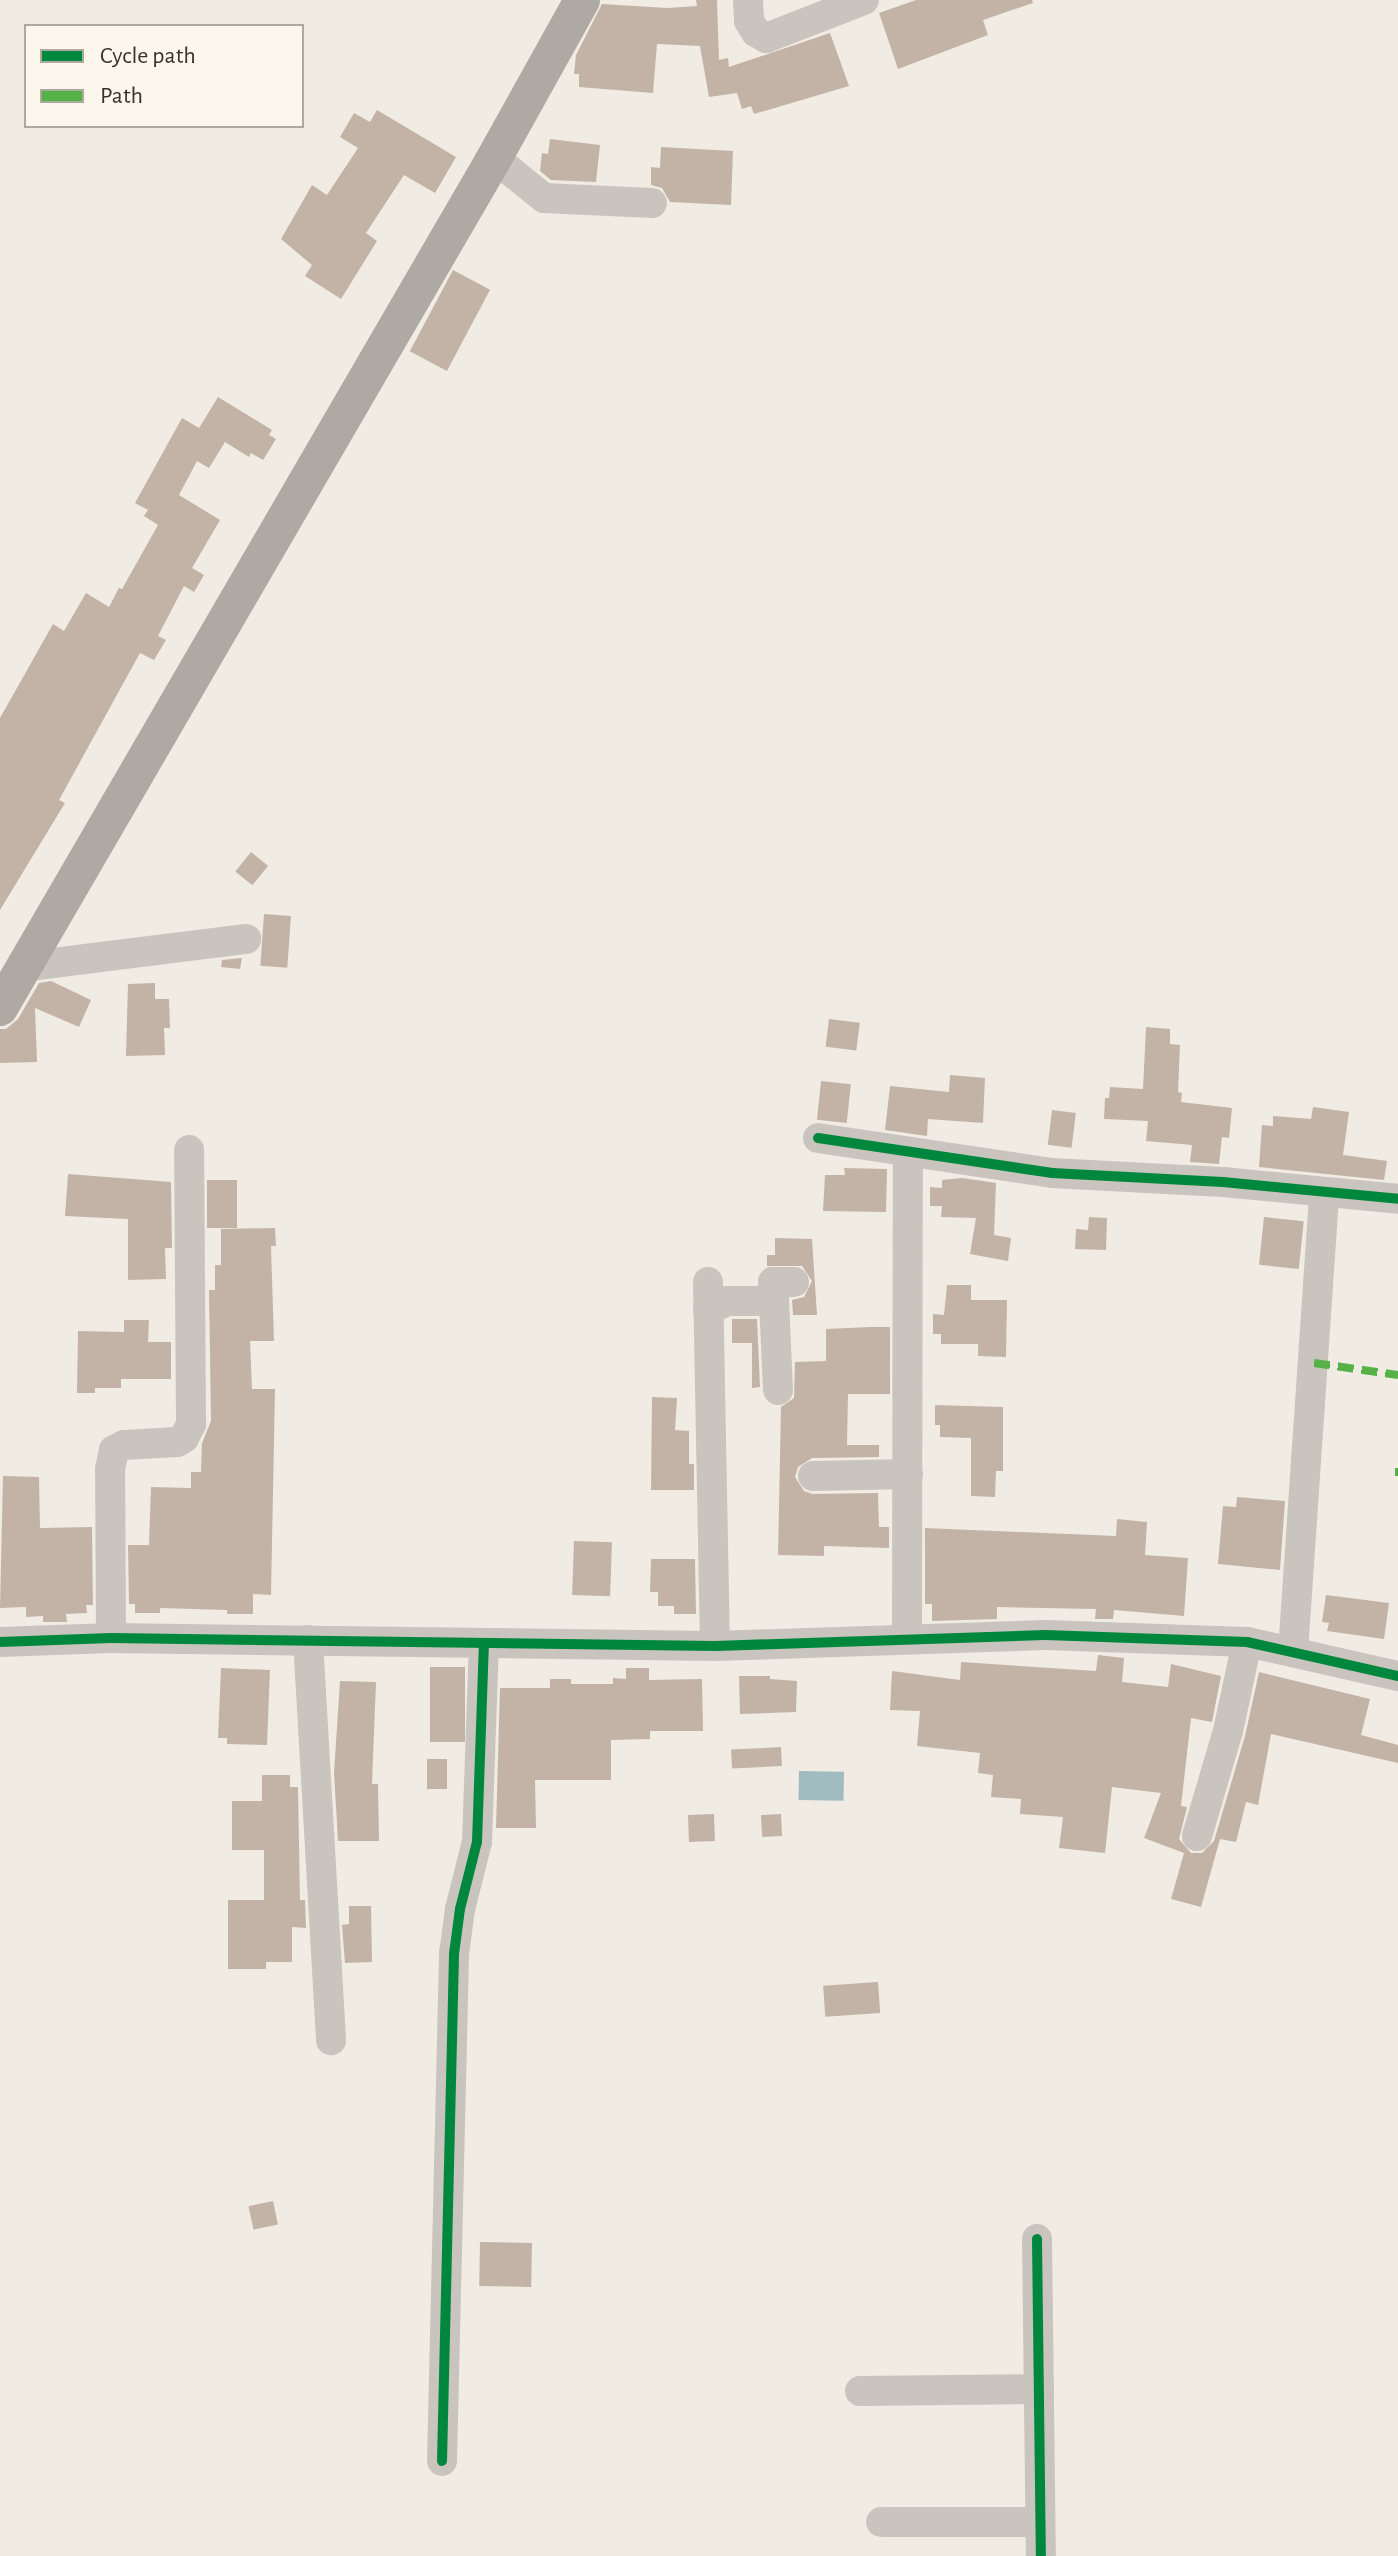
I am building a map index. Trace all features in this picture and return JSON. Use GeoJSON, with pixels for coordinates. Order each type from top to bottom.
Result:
{"type":"FeatureCollection","features":[{"type":"Feature","properties":{"kind":"main road"},"geometry":{"type":"LineString","coordinates":[[0,1008],[21,967],[492,162],[582,0]]}},
{"type":"Feature","properties":{"kind":"street"},"geometry":{"type":"LineString","coordinates":[[748,0],[749,21],[756,32],[766,38],[864,0]]}},
{"type":"Feature","properties":{"kind":"street"},"geometry":{"type":"LineString","coordinates":[[492,162],[508,169],[544,198],[652,203]]}},
{"type":"Feature","properties":{"kind":"street"},"geometry":{"type":"LineString","coordinates":[[21,967],[246,939]]}},
{"type":"Feature","properties":{"kind":"street"},"geometry":{"type":"LineString","coordinates":[[818,1138],[1052,1173],[1223,1182],[1398,1199]]}},
{"type":"Feature","properties":{"kind":"street"},"geometry":{"type":"LineString","coordinates":[[111,1638],[111,1456],[124,1445],[177,1442],[184,1438],[191,1424],[189,1150]]}},
{"type":"Feature","properties":{"kind":"street"},"geometry":{"type":"LineString","coordinates":[[907,1638],[908,1152]]}},
{"type":"Feature","properties":{"kind":"street"},"geometry":{"type":"LineString","coordinates":[[1293,1652],[1324,1193]]}},
{"type":"Feature","properties":{"kind":"street"},"geometry":{"type":"LineString","coordinates":[[715,1646],[708,1296],[727,1301],[784,1292],[778,1390]]}},
{"type":"Feature","properties":{"kind":"street"},"geometry":{"type":"LineString","coordinates":[[813,1476],[908,1474]]}},
{"type":"Feature","properties":{"kind":"street"},"geometry":{"type":"LineString","coordinates":[[0,1642],[111,1638],[715,1646],[1045,1635],[1247,1642],[1398,1676]]}},
{"type":"Feature","properties":{"kind":"street"},"geometry":{"type":"LineString","coordinates":[[308,1640],[331,2040]]}},
{"type":"Feature","properties":{"kind":"street"},"geometry":{"type":"LineString","coordinates":[[1197,1836],[1228,1731],[1247,1642]]}},
{"type":"Feature","properties":{"kind":"street"},"geometry":{"type":"LineString","coordinates":[[442,2461],[454,1954],[460,1909],[477,1842],[484,1645]]}},
{"type":"Feature","properties":{"kind":"street"},"geometry":{"type":"LineString","coordinates":[[1037,2239],[1041,2556]]}},
{"type":"Feature","properties":{"kind":"street"},"geometry":{"type":"LineString","coordinates":[[860,2391],[1039,2389]]}},
{"type":"Feature","properties":{"kind":"street"},"geometry":{"type":"LineString","coordinates":[[881,2522],[1040,2522]]}},
{"type":"Feature","properties":{"kind":"water"},"geometry":{"type":"Polygon","coordinates":[[[799,1771],[844,1772],[843,1801],[798,1800],[799,1771]]]}},
{"type":"Feature","properties":{"kind":"building"},"geometry":{"type":"Polygon","coordinates":[[[696,0],[717,0],[719,60],[728,58],[729,67],[830,33],[849,86],[754,114],[751,106],[742,109],[737,93],[709,97],[700,46],[657,44],[653,93],[579,87],[579,74],[574,74],[576,55],[602,4],[667,8],[697,6],[696,0]]]}},
{"type":"Feature","properties":{"kind":"building"},"geometry":{"type":"Polygon","coordinates":[[[916,0],[1032,0],[1033,3],[983,20],[988,35],[898,69],[879,13],[916,0]]]}},
{"type":"Feature","properties":{"kind":"building"},"geometry":{"type":"Polygon","coordinates":[[[377,110],[456,157],[435,193],[404,175],[366,233],[377,241],[341,299],[305,276],[312,265],[281,239],[312,185],[327,195],[358,148],[340,137],[354,113],[370,122],[377,110]]]}},
{"type":"Feature","properties":{"kind":"building"},"geometry":{"type":"Polygon","coordinates":[[[550,139],[600,145],[596,182],[551,180],[540,171],[542,153],[548,154],[550,139]]]}},
{"type":"Feature","properties":{"kind":"building"},"geometry":{"type":"Polygon","coordinates":[[[661,147],[733,151],[731,205],[670,202],[662,188],[651,185],[651,167],[660,168],[661,147]]]}},
{"type":"Feature","properties":{"kind":"building"},"geometry":{"type":"Polygon","coordinates":[[[453,270],[490,290],[447,371],[410,351],[453,270]]]}},
{"type":"Feature","properties":{"kind":"building"},"geometry":{"type":"Polygon","coordinates":[[[218,397],[272,430],[269,435],[276,439],[263,460],[251,453],[249,457],[225,442],[209,468],[197,461],[179,495],[220,520],[192,568],[204,575],[194,592],[184,586],[158,636],[166,640],[154,660],[140,653],[59,800],[65,803],[0,910],[0,718],[53,624],[64,631],[86,593],[109,607],[119,588],[122,589],[158,525],[144,516],[148,510],[135,503],[182,418],[199,428],[218,397]]]}},
{"type":"Feature","properties":{"kind":"building"},"geometry":{"type":"Polygon","coordinates":[[[251,852],[268,866],[252,885],[235,871],[251,852]]]}},
{"type":"Feature","properties":{"kind":"building"},"geometry":{"type":"Polygon","coordinates":[[[264,914],[291,916],[287,968],[260,966],[264,914]]]}},
{"type":"Feature","properties":{"kind":"building"},"geometry":{"type":"Polygon","coordinates":[[[242,958],[240,969],[221,967],[222,960],[242,958]]]}},
{"type":"Feature","properties":{"kind":"building"},"geometry":{"type":"Polygon","coordinates":[[[51,981],[91,1000],[79,1027],[35,1008],[37,1062],[0,1063],[0,1029],[6,1029],[18,1019],[39,983],[51,981]]]}},
{"type":"Feature","properties":{"kind":"building"},"geometry":{"type":"Polygon","coordinates":[[[155,983],[155,999],[169,999],[170,1028],[164,1028],[165,1055],[126,1056],[128,984],[155,983]]]}},
{"type":"Feature","properties":{"kind":"building"},"geometry":{"type":"Polygon","coordinates":[[[829,1019],[860,1023],[856,1051],[826,1047],[829,1019]]]}},
{"type":"Feature","properties":{"kind":"building"},"geometry":{"type":"Polygon","coordinates":[[[1146,1027],[1170,1029],[1170,1044],[1180,1045],[1178,1092],[1182,1093],[1181,1102],[1232,1108],[1229,1138],[1222,1137],[1219,1164],[1190,1162],[1192,1145],[1146,1141],[1148,1121],[1104,1119],[1105,1098],[1109,1098],[1110,1087],[1143,1089],[1146,1027]]]}},
{"type":"Feature","properties":{"kind":"building"},"geometry":{"type":"Polygon","coordinates":[[[950,1075],[985,1078],[983,1123],[928,1119],[927,1136],[885,1130],[890,1086],[949,1092],[950,1075]]]}},
{"type":"Feature","properties":{"kind":"building"},"geometry":{"type":"Polygon","coordinates":[[[821,1081],[851,1084],[847,1123],[817,1120],[821,1081]]]}},
{"type":"Feature","properties":{"kind":"building"},"geometry":{"type":"Polygon","coordinates":[[[1313,1107],[1349,1112],[1343,1155],[1387,1161],[1384,1180],[1259,1167],[1262,1125],[1273,1126],[1273,1116],[1311,1119],[1313,1107]]]}},
{"type":"Feature","properties":{"kind":"building"},"geometry":{"type":"Polygon","coordinates":[[[1052,1110],[1076,1113],[1072,1148],[1048,1145],[1052,1110]]]}},
{"type":"Feature","properties":{"kind":"building"},"geometry":{"type":"Polygon","coordinates":[[[844,1168],[887,1169],[886,1212],[823,1211],[825,1175],[845,1175],[844,1168]]]}},
{"type":"Feature","properties":{"kind":"building"},"geometry":{"type":"Polygon","coordinates":[[[68,1174],[171,1182],[172,1248],[165,1248],[166,1279],[128,1280],[128,1219],[65,1216],[68,1174]]]}},
{"type":"Feature","properties":{"kind":"building"},"geometry":{"type":"Polygon","coordinates":[[[962,1178],[996,1183],[994,1235],[1011,1238],[1008,1261],[970,1254],[976,1218],[941,1217],[942,1206],[930,1206],[930,1187],[942,1188],[942,1180],[962,1178]]]}},
{"type":"Feature","properties":{"kind":"building"},"geometry":{"type":"Polygon","coordinates":[[[207,1180],[237,1180],[237,1228],[207,1228],[207,1180]]]}},
{"type":"Feature","properties":{"kind":"building"},"geometry":{"type":"Polygon","coordinates":[[[1089,1217],[1107,1218],[1106,1250],[1075,1249],[1076,1229],[1088,1230],[1089,1217]]]}},
{"type":"Feature","properties":{"kind":"building"},"geometry":{"type":"Polygon","coordinates":[[[1264,1217],[1304,1221],[1299,1269],[1259,1265],[1264,1217]]]}},
{"type":"Feature","properties":{"kind":"building"},"geometry":{"type":"Polygon","coordinates":[[[275,1228],[276,1246],[271,1246],[274,1341],[250,1341],[252,1389],[275,1389],[271,1595],[253,1594],[253,1614],[160,1608],[160,1613],[135,1613],[135,1604],[129,1604],[128,1545],[149,1545],[151,1487],[191,1488],[191,1472],[201,1472],[202,1443],[211,1421],[209,1290],[215,1290],[215,1265],[221,1265],[221,1229],[275,1228]]]}},
{"type":"Feature","properties":{"kind":"building"},"geometry":{"type":"Polygon","coordinates":[[[775,1238],[812,1239],[817,1315],[793,1315],[792,1300],[804,1297],[812,1281],[802,1266],[767,1266],[767,1255],[775,1255],[775,1238]]]}},
{"type":"Feature","properties":{"kind":"building"},"geometry":{"type":"Polygon","coordinates":[[[947,1285],[971,1285],[971,1300],[1007,1300],[1006,1357],[978,1356],[978,1344],[941,1344],[941,1334],[933,1334],[933,1314],[944,1315],[947,1285]]]}},
{"type":"Feature","properties":{"kind":"building"},"geometry":{"type":"Polygon","coordinates":[[[732,1319],[757,1319],[760,1387],[752,1388],[752,1343],[732,1343],[732,1319]]]}},
{"type":"Feature","properties":{"kind":"building"},"geometry":{"type":"Polygon","coordinates":[[[124,1320],[149,1320],[148,1342],[171,1342],[171,1379],[121,1379],[121,1388],[95,1388],[95,1393],[77,1393],[78,1331],[124,1332],[124,1320]]]}},
{"type":"Feature","properties":{"kind":"building"},"geometry":{"type":"Polygon","coordinates":[[[890,1327],[890,1394],[848,1394],[847,1445],[879,1445],[879,1457],[812,1458],[798,1467],[795,1477],[804,1491],[813,1494],[878,1493],[879,1527],[889,1527],[889,1548],[824,1546],[824,1556],[778,1555],[781,1407],[794,1398],[795,1362],[826,1361],[826,1329],[890,1327]]]}},
{"type":"Feature","properties":{"kind":"building"},"geometry":{"type":"Polygon","coordinates":[[[652,1397],[677,1398],[675,1430],[689,1431],[689,1464],[694,1464],[694,1490],[651,1490],[652,1397]]]}},
{"type":"Feature","properties":{"kind":"building"},"geometry":{"type":"Polygon","coordinates":[[[935,1405],[1003,1407],[1003,1471],[996,1471],[995,1497],[971,1496],[971,1438],[940,1437],[940,1425],[935,1425],[935,1405]]]}},
{"type":"Feature","properties":{"kind":"building"},"geometry":{"type":"Polygon","coordinates":[[[3,1476],[39,1477],[40,1528],[92,1527],[93,1605],[86,1605],[87,1613],[66,1614],[67,1622],[43,1622],[43,1616],[26,1617],[26,1607],[0,1608],[3,1476]]]}},
{"type":"Feature","properties":{"kind":"building"},"geometry":{"type":"Polygon","coordinates":[[[1237,1497],[1285,1501],[1280,1570],[1218,1564],[1223,1506],[1236,1507],[1237,1497]]]}},
{"type":"Feature","properties":{"kind":"building"},"geometry":{"type":"Polygon","coordinates":[[[1117,1519],[1147,1522],[1145,1555],[1188,1558],[1184,1616],[1114,1610],[1113,1619],[1095,1619],[1096,1609],[997,1607],[997,1619],[932,1621],[932,1604],[925,1604],[925,1528],[1116,1536],[1117,1519]]]}},
{"type":"Feature","properties":{"kind":"building"},"geometry":{"type":"Polygon","coordinates":[[[574,1541],[612,1542],[610,1596],[572,1595],[574,1541]]]}},
{"type":"Feature","properties":{"kind":"building"},"geometry":{"type":"Polygon","coordinates":[[[651,1559],[695,1559],[696,1614],[674,1614],[674,1606],[658,1606],[658,1592],[650,1592],[651,1559]]]}},
{"type":"Feature","properties":{"kind":"building"},"geometry":{"type":"Polygon","coordinates":[[[1326,1595],[1389,1603],[1384,1639],[1327,1631],[1329,1623],[1322,1622],[1326,1595]]]}},
{"type":"Feature","properties":{"kind":"building"},"geometry":{"type":"Polygon","coordinates":[[[1098,1655],[1124,1658],[1122,1682],[1168,1687],[1171,1664],[1221,1676],[1212,1722],[1191,1718],[1181,1806],[1187,1807],[1179,1839],[1191,1853],[1202,1853],[1214,1841],[1245,1736],[1259,1672],[1370,1699],[1361,1735],[1398,1745],[1398,1763],[1271,1734],[1258,1805],[1246,1802],[1236,1842],[1220,1839],[1201,1907],[1171,1899],[1184,1853],[1144,1838],[1161,1793],[1112,1787],[1105,1853],[1059,1848],[1063,1817],[1020,1814],[1021,1799],[991,1797],[993,1775],[978,1773],[980,1753],[917,1746],[920,1711],[890,1710],[892,1671],[960,1680],[961,1662],[1096,1671],[1098,1655]]]}},
{"type":"Feature","properties":{"kind":"building"},"geometry":{"type":"Polygon","coordinates":[[[430,1667],[465,1667],[465,1742],[430,1742],[430,1667]]]}},
{"type":"Feature","properties":{"kind":"building"},"geometry":{"type":"Polygon","coordinates":[[[221,1668],[270,1670],[267,1745],[227,1744],[227,1738],[218,1738],[221,1668]]]}},
{"type":"Feature","properties":{"kind":"building"},"geometry":{"type":"Polygon","coordinates":[[[626,1668],[649,1668],[649,1680],[702,1679],[703,1731],[650,1731],[650,1739],[611,1740],[611,1780],[535,1780],[536,1828],[496,1828],[500,1688],[550,1688],[550,1679],[571,1679],[571,1684],[613,1684],[613,1678],[626,1679],[626,1668]]]}},
{"type":"Feature","properties":{"kind":"building"},"geometry":{"type":"Polygon","coordinates":[[[739,1676],[770,1676],[770,1679],[797,1681],[796,1712],[740,1714],[739,1676]]]}},
{"type":"Feature","properties":{"kind":"building"},"geometry":{"type":"Polygon","coordinates":[[[340,1681],[376,1682],[372,1784],[378,1784],[379,1841],[338,1841],[334,1773],[340,1681]]]}},
{"type":"Feature","properties":{"kind":"building"},"geometry":{"type":"Polygon","coordinates":[[[781,1747],[782,1766],[732,1769],[731,1750],[781,1747]]]}},
{"type":"Feature","properties":{"kind":"building"},"geometry":{"type":"Polygon","coordinates":[[[427,1759],[447,1759],[447,1789],[427,1789],[427,1759]]]}},
{"type":"Feature","properties":{"kind":"building"},"geometry":{"type":"Polygon","coordinates":[[[262,1775],[290,1775],[290,1787],[298,1787],[300,1900],[305,1900],[306,1928],[292,1927],[292,1962],[266,1962],[266,1969],[228,1969],[228,1900],[264,1900],[264,1850],[232,1850],[232,1801],[262,1801],[262,1775]]]}},
{"type":"Feature","properties":{"kind":"building"},"geometry":{"type":"Polygon","coordinates":[[[714,1814],[715,1841],[689,1842],[688,1815],[714,1814]]]}},
{"type":"Feature","properties":{"kind":"building"},"geometry":{"type":"Polygon","coordinates":[[[781,1814],[782,1836],[762,1837],[761,1815],[781,1814]]]}},
{"type":"Feature","properties":{"kind":"building"},"geometry":{"type":"Polygon","coordinates":[[[349,1906],[371,1906],[372,1962],[345,1963],[342,1925],[349,1924],[349,1906]]]}},
{"type":"Feature","properties":{"kind":"building"},"geometry":{"type":"Polygon","coordinates":[[[878,1982],[880,2013],[825,2017],[823,1986],[878,1982]]]}},
{"type":"Feature","properties":{"kind":"building"},"geometry":{"type":"Polygon","coordinates":[[[273,2201],[278,2224],[254,2230],[249,2206],[273,2201]]]}},
{"type":"Feature","properties":{"kind":"building"},"geometry":{"type":"Polygon","coordinates":[[[480,2242],[532,2243],[531,2287],[479,2286],[480,2242]]]}},
{"type":"Feature","properties":{"kind":"marked path"},"geometry":{"type":"LineString","coordinates":[[1314,1363],[1398,1375]]}},
{"type":"Feature","properties":{"kind":"cycle path"},"geometry":{"type":"LineString","coordinates":[[818,1138],[1052,1173],[1223,1182],[1398,1199]]}},
{"type":"Feature","properties":{"kind":"cycle path"},"geometry":{"type":"LineString","coordinates":[[0,1642],[111,1638],[715,1646],[1045,1635],[1247,1642],[1398,1676]]}},
{"type":"Feature","properties":{"kind":"cycle path"},"geometry":{"type":"LineString","coordinates":[[442,2461],[454,1954],[460,1909],[477,1842],[484,1645]]}},
{"type":"Feature","properties":{"kind":"cycle path"},"geometry":{"type":"LineString","coordinates":[[1037,2239],[1041,2556]]}}]}
